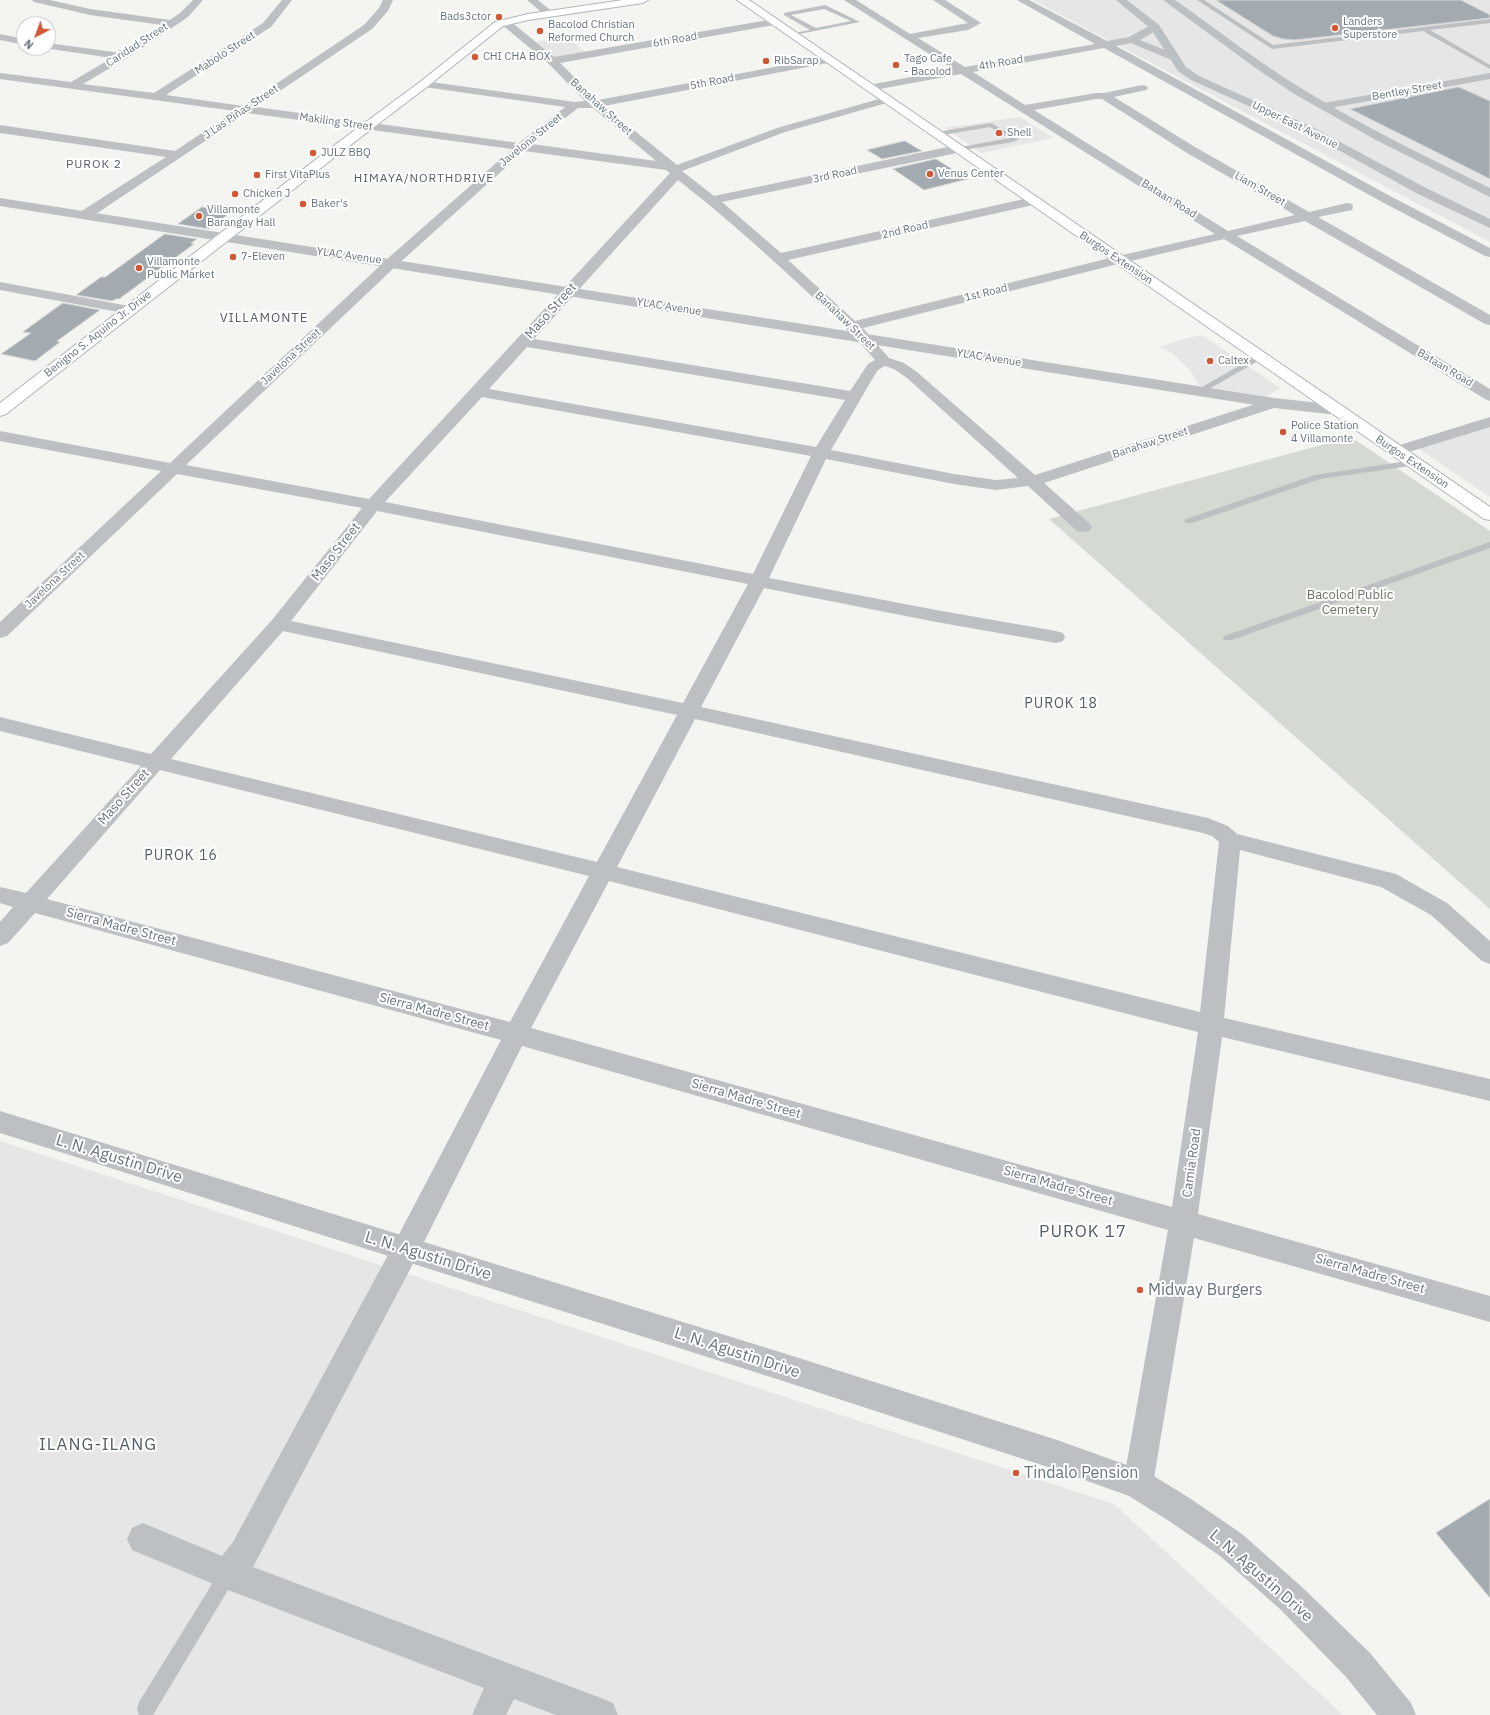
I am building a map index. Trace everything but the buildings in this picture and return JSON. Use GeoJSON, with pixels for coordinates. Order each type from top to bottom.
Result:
{"type":"FeatureCollection","features":[{"type":"Feature","properties":{"kind":"main road","name":"Benigno S. Aquino Jr. Drive"},"geometry":{"type":"LineString","coordinates":[[0,411],[222,238],[424,84],[498,24],[550,14],[643,0]]}},
{"type":"Feature","properties":{"kind":"main road","name":"Burgos Extension"},"geometry":{"type":"LineString","coordinates":[[742,0],[1490,515]]}},
{"type":"Feature","properties":{"kind":"street"},"geometry":{"type":"LineString","coordinates":[[37,0],[90,12],[171,23]]}},
{"type":"Feature","properties":{"kind":"street","name":"Caridad Street"},"geometry":{"type":"LineString","coordinates":[[72,86],[123,56],[184,15],[198,0]]}},
{"type":"Feature","properties":{"kind":"street","name":"Mabolo Street"},"geometry":{"type":"LineString","coordinates":[[156,97],[268,25],[287,0]]}},
{"type":"Feature","properties":{"kind":"street","name":"J Las Piñas Street"},"geometry":{"type":"LineString","coordinates":[[85,215],[178,155],[368,27],[384,9],[388,0]]}},
{"type":"Feature","properties":{"kind":"street"},"geometry":{"type":"LineString","coordinates":[[532,0],[550,14]]}},
{"type":"Feature","properties":{"kind":"street","name":"Bataan Road"},"geometry":{"type":"LineString","coordinates":[[849,0],[1022,109],[1490,396]]}},
{"type":"Feature","properties":{"kind":"street"},"geometry":{"type":"LineString","coordinates":[[908,37],[968,27],[976,23],[938,0]]}},
{"type":"Feature","properties":{"kind":"street"},"geometry":{"type":"LineString","coordinates":[[1022,0],[1298,149],[1386,199],[1490,253]]}},
{"type":"Feature","properties":{"kind":"street","name":"Upper East Avenue"},"geometry":{"type":"LineString","coordinates":[[1121,0],[1155,27],[1182,69],[1195,78],[1277,114],[1422,191],[1490,224]]}},
{"type":"Feature","properties":{"kind":"street"},"geometry":{"type":"LineString","coordinates":[[1168,0],[1275,76],[1324,106],[1395,145],[1490,193]]}},
{"type":"Feature","properties":{"kind":"street","name":"Banahaw Street"},"geometry":{"type":"LineString","coordinates":[[504,22],[552,61],[595,104],[712,200],[778,258],[853,326],[884,361],[899,366],[912,375],[1032,480],[1274,403]]}},
{"type":"Feature","properties":{"kind":"street","name":"6th Road"},"geometry":{"type":"LineString","coordinates":[[552,61],[774,22]]}},
{"type":"Feature","properties":{"kind":"street","name":"4th Road"},"geometry":{"type":"LineString","coordinates":[[870,88],[961,70],[1132,40],[1155,27]]}},
{"type":"Feature","properties":{"kind":"street"},"geometry":{"type":"LineString","coordinates":[[0,37],[16,40]]}},
{"type":"Feature","properties":{"kind":"street"},"geometry":{"type":"LineString","coordinates":[[1132,40],[1173,57]]}},
{"type":"Feature","properties":{"kind":"street"},"geometry":{"type":"LineString","coordinates":[[56,47],[123,56]]}},
{"type":"Feature","properties":{"kind":"street","name":"5th Road"},"geometry":{"type":"LineString","coordinates":[[595,104],[828,60]]}},
{"type":"Feature","properties":{"kind":"street","name":"Makiling Street"},"geometry":{"type":"LineString","coordinates":[[0,76],[368,127],[521,146],[674,170]]}},
{"type":"Feature","properties":{"kind":"street","name":"Bentley Street"},"geometry":{"type":"LineString","coordinates":[[1324,106],[1490,76]]}},
{"type":"Feature","properties":{"kind":"street"},"geometry":{"type":"LineString","coordinates":[[1463,81],[1483,90]]}},
{"type":"Feature","properties":{"kind":"street"},"geometry":{"type":"LineString","coordinates":[[424,84],[575,105]]}},
{"type":"Feature","properties":{"kind":"street"},"geometry":{"type":"LineString","coordinates":[[1022,109],[1096,96],[1104,96],[1142,88]]}},
{"type":"Feature","properties":{"kind":"street","name":"Liam Street"},"geometry":{"type":"LineString","coordinates":[[1104,96],[1191,150],[1490,321]]}},
{"type":"Feature","properties":{"kind":"street"},"geometry":{"type":"LineString","coordinates":[[674,170],[781,130],[886,100]]}},
{"type":"Feature","properties":{"kind":"street","name":"Javelona Street"},"geometry":{"type":"LineString","coordinates":[[0,632],[391,262],[521,146],[575,105],[595,104]]}},
{"type":"Feature","properties":{"kind":"street"},"geometry":{"type":"LineString","coordinates":[[0,129],[178,155]]}},
{"type":"Feature","properties":{"kind":"street","name":"3rd Road"},"geometry":{"type":"LineString","coordinates":[[712,200],[957,149]]}},
{"type":"Feature","properties":{"kind":"street","name":"Maso Street"},"geometry":{"type":"LineString","coordinates":[[0,937],[279,624],[373,505],[570,291],[674,170]]}},
{"type":"Feature","properties":{"kind":"street","name":"2nd Road"},"geometry":{"type":"LineString","coordinates":[[778,258],[1032,201]]}},
{"type":"Feature","properties":{"kind":"street","name":"YLAC Avenue"},"geometry":{"type":"LineString","coordinates":[[0,202],[222,238],[391,262],[1274,403],[1338,410]]}},
{"type":"Feature","properties":{"kind":"street","name":"1st Road"},"geometry":{"type":"LineString","coordinates":[[853,326],[1118,260],[1347,207]]}},
{"type":"Feature","properties":{"kind":"street"},"geometry":{"type":"LineString","coordinates":[[0,286],[129,310]]}},
{"type":"Feature","properties":{"kind":"street"},"geometry":{"type":"LineString","coordinates":[[524,342],[855,397]]}},
{"type":"Feature","properties":{"kind":"street"},"geometry":{"type":"LineString","coordinates":[[228,1574],[244,1553],[406,1249],[516,1034],[690,712],[759,580],[821,453],[873,367],[884,361]]}},
{"type":"Feature","properties":{"kind":"street"},"geometry":{"type":"LineString","coordinates":[[478,392],[821,453],[927,474],[996,485],[1032,480],[1083,527]]}},
{"type":"Feature","properties":{"kind":"street"},"geometry":{"type":"LineString","coordinates":[[1396,450],[1490,422]]}},
{"type":"Feature","properties":{"kind":"street"},"geometry":{"type":"LineString","coordinates":[[0,436],[373,505],[936,616],[1056,637]]}},
{"type":"Feature","properties":{"kind":"street"},"geometry":{"type":"LineString","coordinates":[[279,624],[690,712],[1208,826],[1220,831],[1230,840],[1388,880],[1439,909],[1490,955]]}},
{"type":"Feature","properties":{"kind":"street"},"geometry":{"type":"LineString","coordinates":[[0,724],[604,872],[1211,1025],[1490,1090]]}},
{"type":"Feature","properties":{"kind":"street","name":"Camia Road"},"geometry":{"type":"LineString","coordinates":[[1138,1484],[1183,1221],[1211,1025],[1230,840]]}},
{"type":"Feature","properties":{"kind":"street","name":"Sierra Madre Street"},"geometry":{"type":"LineString","coordinates":[[0,895],[516,1034],[1183,1221],[1490,1309]]}},
{"type":"Feature","properties":{"kind":"street","name":"L. N. Agustin Drive"},"geometry":{"type":"LineString","coordinates":[[0,1122],[1057,1455],[1138,1484],[1180,1510],[1231,1546],[1292,1599],[1358,1666],[1399,1715]]}},
{"type":"Feature","properties":{"kind":"street"},"geometry":{"type":"LineString","coordinates":[[143,1539],[228,1574],[505,1680],[601,1715]]}},
{"type":"Feature","properties":{"kind":"street"},"geometry":{"type":"LineString","coordinates":[[489,1715],[505,1680]]}},
{"type":"Feature","properties":{"kind":"lane"},"geometry":{"type":"LineString","coordinates":[[1200,0],[1272,47],[1490,21]]}},
{"type":"Feature","properties":{"kind":"lane"},"geometry":{"type":"LineString","coordinates":[[791,34],[815,30],[857,22],[825,7],[786,14],[815,30]]}},
{"type":"Feature","properties":{"kind":"lane"},"geometry":{"type":"LineString","coordinates":[[1424,29],[1490,67]]}},
{"type":"Feature","properties":{"kind":"lane"},"geometry":{"type":"LineString","coordinates":[[937,134],[991,125],[1016,138],[1013,140],[957,149]]}},
{"type":"Feature","properties":{"kind":"lane"},"geometry":{"type":"LineString","coordinates":[[1199,391],[1261,357]]}},
{"type":"Feature","properties":{"kind":"lane"},"geometry":{"type":"LineString","coordinates":[[1189,521],[1318,477],[1414,463]]}},
{"type":"Feature","properties":{"kind":"lane"},"geometry":{"type":"LineString","coordinates":[[1228,638],[1490,545]]}},
{"type":"Feature","properties":{"kind":"lane"},"geometry":{"type":"LineString","coordinates":[[146,1709],[228,1574]]}},
{"type":"Feature","properties":{"kind":"shaded area"},"geometry":{"type":"Polygon","coordinates":[[[1033,0],[1490,0],[1490,242],[1106,39],[1033,0]]]}},
{"type":"Feature","properties":{"kind":"shaded area"},"geometry":{"type":"Polygon","coordinates":[[[566,37],[587,53],[555,59],[534,42],[566,37]]]}},
{"type":"Feature","properties":{"kind":"shaded area","name":"Shell"},"geometry":{"type":"Polygon","coordinates":[[[1020,117],[1053,138],[981,153],[945,128],[1020,117]]]}},
{"type":"Feature","properties":{"kind":"shaded area","name":"Caltex"},"geometry":{"type":"Polygon","coordinates":[[[1202,335],[1280,388],[1266,397],[1199,385],[1190,370],[1171,352],[1160,347],[1202,335]]]}},
{"type":"Feature","properties":{"kind":"shaded area"},"geometry":{"type":"Polygon","coordinates":[[[1490,425],[1490,497],[1416,447],[1490,425]]]}},
{"type":"Feature","properties":{"kind":"shaded area"},"geometry":{"type":"Polygon","coordinates":[[[0,1141],[1114,1504],[1343,1715],[0,1715],[0,1141]]]}},
{"type":"Feature","properties":{"kind":"green space","name":"Bacolod Public Cemetery"},"geometry":{"type":"Polygon","coordinates":[[[1351,437],[1490,531],[1490,909],[1049,519],[1351,437]]]}},
{"type":"Feature","properties":{"kind":"place","name":"Bads3ctor"},"geometry":{"type":"Point","coordinates":[499,17]}},
{"type":"Feature","properties":{"kind":"place","name":"Landers Superstore"},"geometry":{"type":"Point","coordinates":[1335,28]}},
{"type":"Feature","properties":{"kind":"place","name":"Bacolod Christian Reformed Church"},"geometry":{"type":"Point","coordinates":[540,31]}},
{"type":"Feature","properties":{"kind":"place","name":"CHI CHA BOX"},"geometry":{"type":"Point","coordinates":[475,57]}},
{"type":"Feature","properties":{"kind":"place","name":"RibSarap"},"geometry":{"type":"Point","coordinates":[766,61]}},
{"type":"Feature","properties":{"kind":"place","name":"Tago Cafe - Bacolod"},"geometry":{"type":"Point","coordinates":[896,65]}},
{"type":"Feature","properties":{"kind":"place","name":"Shell"},"geometry":{"type":"Point","coordinates":[999,133]}},
{"type":"Feature","properties":{"kind":"place","name":"JULZ BBQ"},"geometry":{"type":"Point","coordinates":[313,153]}},
{"type":"Feature","properties":{"kind":"place","name":"Venus Center"},"geometry":{"type":"Point","coordinates":[930,174]}},
{"type":"Feature","properties":{"kind":"place","name":"First VitaPlus"},"geometry":{"type":"Point","coordinates":[257,175]}},
{"type":"Feature","properties":{"kind":"place","name":"Chicken J"},"geometry":{"type":"Point","coordinates":[235,194]}},
{"type":"Feature","properties":{"kind":"place","name":"Baker's"},"geometry":{"type":"Point","coordinates":[303,204]}},
{"type":"Feature","properties":{"kind":"place","name":"Villamonte Barangay Hall"},"geometry":{"type":"Point","coordinates":[199,216]}},
{"type":"Feature","properties":{"kind":"place","name":"7-Eleven"},"geometry":{"type":"Point","coordinates":[233,257]}},
{"type":"Feature","properties":{"kind":"place","name":"Villamonte Public Market"},"geometry":{"type":"Point","coordinates":[139,268]}},
{"type":"Feature","properties":{"kind":"place","name":"Caltex"},"geometry":{"type":"Point","coordinates":[1210,361]}},
{"type":"Feature","properties":{"kind":"place","name":"Police Station 4 Villamonte"},"geometry":{"type":"Point","coordinates":[1283,432]}},
{"type":"Feature","properties":{"kind":"place","name":"Midway Burgers"},"geometry":{"type":"Point","coordinates":[1140,1290]}},
{"type":"Feature","properties":{"kind":"place","name":"Tindalo Pension"},"geometry":{"type":"Point","coordinates":[1016,1473]}},
{"type":"Feature","properties":{"kind":"district","name":"PUROK 2"},"geometry":{"type":"Point","coordinates":[94,165]}},
{"type":"Feature","properties":{"kind":"district","name":"HIMAYA/NORTHDRIVE"},"geometry":{"type":"Point","coordinates":[424,179]}},
{"type":"Feature","properties":{"kind":"district","name":"VILLAMONTE"},"geometry":{"type":"Point","coordinates":[264,318]}},
{"type":"Feature","properties":{"kind":"district","name":"PUROK 18"},"geometry":{"type":"Point","coordinates":[1061,704]}},
{"type":"Feature","properties":{"kind":"district","name":"PUROK 16"},"geometry":{"type":"Point","coordinates":[181,856]}},
{"type":"Feature","properties":{"kind":"district","name":"PUROK 17"},"geometry":{"type":"Point","coordinates":[1083,1232]}},
{"type":"Feature","properties":{"kind":"district","name":"ILANG-ILANG"},"geometry":{"type":"Point","coordinates":[98,1445]}}]}
